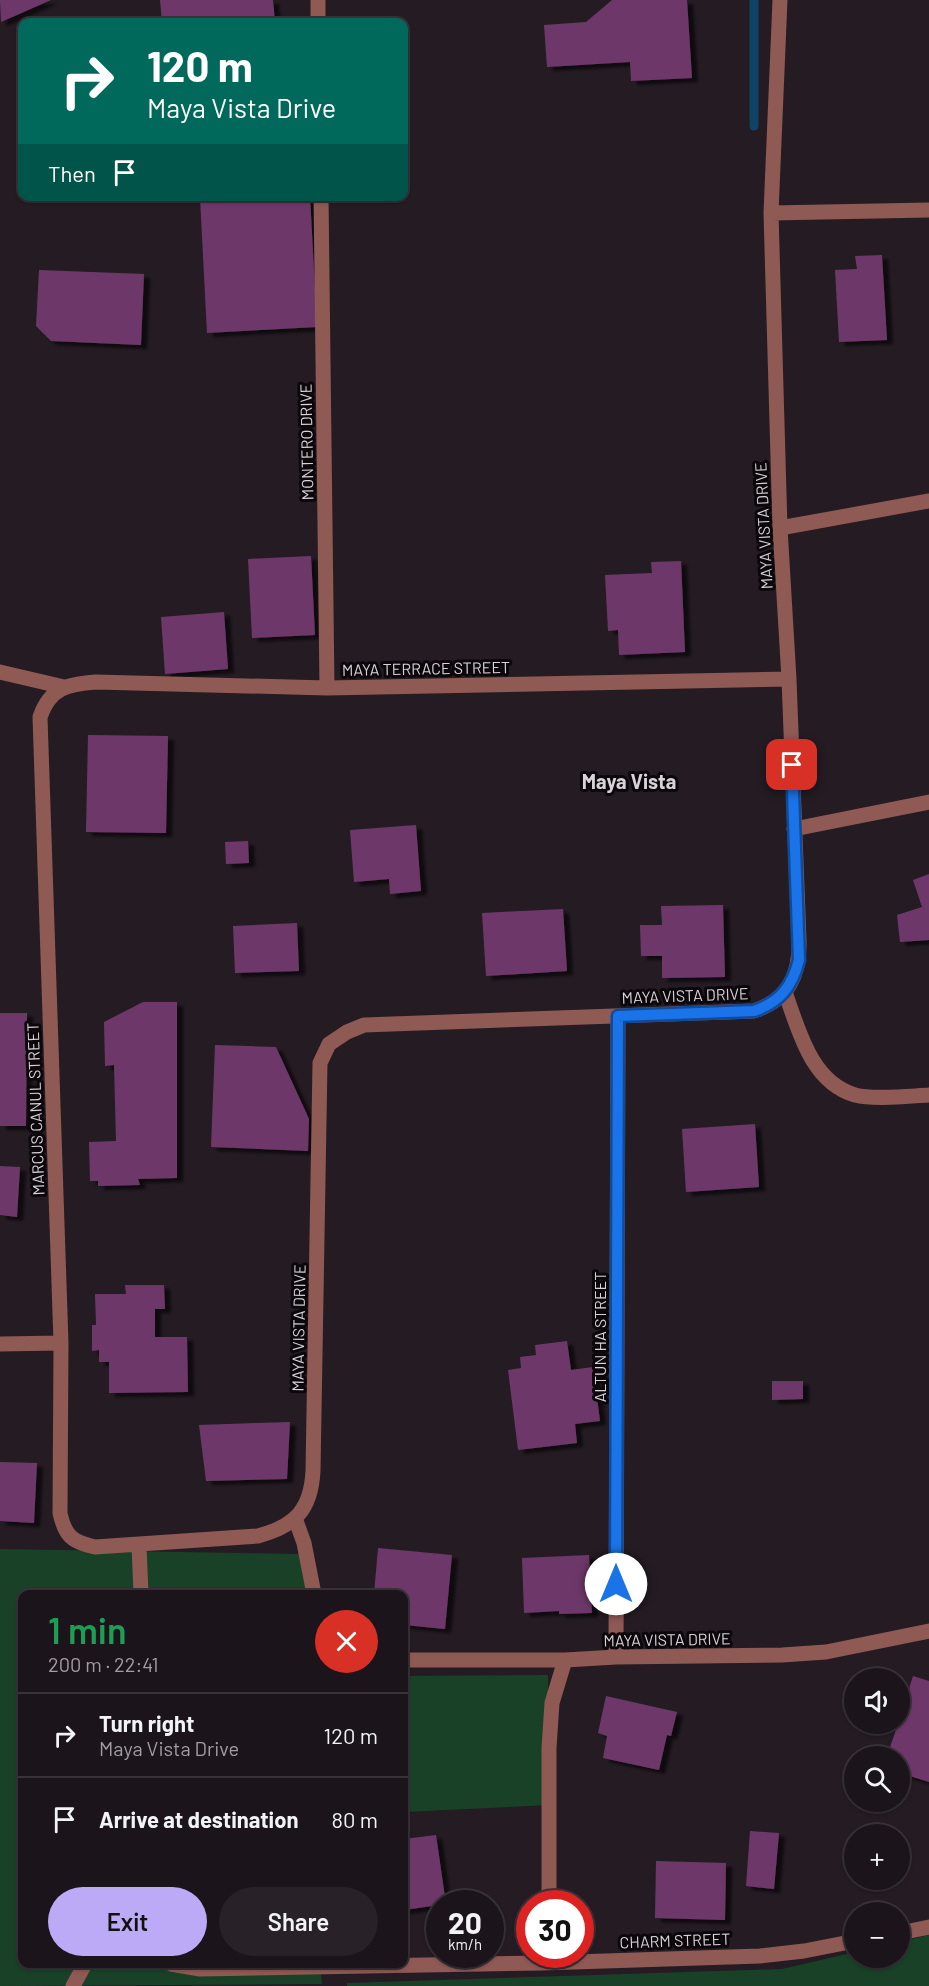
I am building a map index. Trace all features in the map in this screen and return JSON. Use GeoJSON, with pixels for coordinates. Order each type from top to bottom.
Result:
{"type":"FeatureCollection","features":[{"type":"Feature","properties":{"kind":"street"},"geometry":{"type":"LineString","coordinates":[[318,0],[318,18]]}},
{"type":"Feature","properties":{"kind":"street","name":"MAYA VISTA DRIVE"},"geometry":{"type":"LineString","coordinates":[[295,1518],[305,1505],[312,1489],[320,1063],[329,1044],[347,1032],[364,1025],[754,1011],[771,1006],[795,976],[799,960],[789,679],[780,528],[771,213],[780,0]]}},
{"type":"Feature","properties":{"kind":"street","name":"MONTERO DRIVE"},"geometry":{"type":"LineString","coordinates":[[321,201],[327,688]]}},
{"type":"Feature","properties":{"kind":"street"},"geometry":{"type":"LineString","coordinates":[[771,213],[929,210]]}},
{"type":"Feature","properties":{"kind":"street"},"geometry":{"type":"LineString","coordinates":[[780,528],[929,501]]}},
{"type":"Feature","properties":{"kind":"street"},"geometry":{"type":"LineString","coordinates":[[0,672],[64,687]]}},
{"type":"Feature","properties":{"kind":"street","name":"MAYA TERRACE STREET"},"geometry":{"type":"LineString","coordinates":[[64,687],[96,682],[327,688],[789,679]]}},
{"type":"Feature","properties":{"kind":"street","name":"MARCUS CANUL STREET"},"geometry":{"type":"LineString","coordinates":[[64,687],[50,696],[40,717],[61,1343],[60,1513],[71,1538],[82,1544],[95,1547],[139,1545]]}},
{"type":"Feature","properties":{"kind":"street"},"geometry":{"type":"LineString","coordinates":[[794,829],[929,802]]}},
{"type":"Feature","properties":{"kind":"street"},"geometry":{"type":"LineString","coordinates":[[784,992],[799,1032],[818,1070],[837,1087],[857,1095],[929,1095]]}},
{"type":"Feature","properties":{"kind":"street","name":"ALTUN HA STREET"},"geometry":{"type":"LineString","coordinates":[[616,1657],[618,1016]]}},
{"type":"Feature","properties":{"kind":"street"},"geometry":{"type":"LineString","coordinates":[[0,1344],[61,1343]]}},
{"type":"Feature","properties":{"kind":"street"},"geometry":{"type":"LineString","coordinates":[[141,1590],[139,1545],[258,1536],[279,1531],[295,1518],[304,1543],[313,1590]]}},
{"type":"Feature","properties":{"kind":"street","name":"MAYA VISTA DRIVE"},"geometry":{"type":"LineString","coordinates":[[408,1660],[565,1660],[616,1657],[782,1655],[826,1652],[929,1631]]}},
{"type":"Feature","properties":{"kind":"street"},"geometry":{"type":"LineString","coordinates":[[549,1890],[549,1748],[552,1703],[565,1660]]}},
{"type":"Feature","properties":{"kind":"street"},"geometry":{"type":"LineString","coordinates":[[910,1930],[929,1927]]}},
{"type":"Feature","properties":{"kind":"street","name":"CHARM STREET"},"geometry":{"type":"LineString","coordinates":[[594,1958],[760,1956],[844,1943]]}},
{"type":"Feature","properties":{"kind":"street","name":"CHARM STREET"},"geometry":{"type":"LineString","coordinates":[[408,1963],[516,1960]]}},
{"type":"Feature","properties":{"kind":"street"},"geometry":{"type":"LineString","coordinates":[[73,1986],[83,1968]]}},
{"type":"Feature","properties":{"kind":"street","name":"CHARM STREET"},"geometry":{"type":"LineString","coordinates":[[194,1968],[234,1968]]}},
{"type":"Feature","properties":{"kind":"green space"},"geometry":{"type":"Polygon","coordinates":[[[0,1549],[304,1554],[310,1590],[18,1590],[18,1968],[320,1968],[322,1984],[0,1986],[0,1549]]]}},
{"type":"Feature","properties":{"kind":"green space"},"geometry":{"type":"Polygon","coordinates":[[[548,1675],[550,1805],[408,1812],[408,1676],[548,1675]]]}},
{"type":"Feature","properties":{"kind":"green space"},"geometry":{"type":"Polygon","coordinates":[[[929,1935],[929,1986],[347,1986],[347,1983],[782,1969],[844,1955],[844,1968],[910,1968],[910,1940],[929,1935]]]}},
{"type":"Feature","properties":{"kind":"building"},"geometry":{"type":"Polygon","coordinates":[[[0,0],[51,0],[1,22],[0,0]]]}},
{"type":"Feature","properties":{"kind":"building"},"geometry":{"type":"Polygon","coordinates":[[[160,0],[273,0],[275,18],[162,18],[160,0]]]}},
{"type":"Feature","properties":{"kind":"building"},"geometry":{"type":"Polygon","coordinates":[[[612,0],[687,0],[692,78],[631,81],[630,62],[547,67],[544,25],[586,22],[612,0]]]}},
{"type":"Feature","properties":{"kind":"building"},"geometry":{"type":"Polygon","coordinates":[[[200,201],[310,201],[317,327],[207,333],[200,201]]]}},
{"type":"Feature","properties":{"kind":"building"},"geometry":{"type":"Polygon","coordinates":[[[882,255],[887,340],[839,342],[835,270],[857,269],[855,256],[882,255]]]}},
{"type":"Feature","properties":{"kind":"building"},"geometry":{"type":"Polygon","coordinates":[[[39,270],[144,274],[141,345],[51,341],[36,326],[39,270]]]}},
{"type":"Feature","properties":{"kind":"building"},"geometry":{"type":"Polygon","coordinates":[[[311,556],[315,635],[252,638],[248,559],[311,556]]]}},
{"type":"Feature","properties":{"kind":"building"},"geometry":{"type":"Polygon","coordinates":[[[681,561],[685,652],[619,655],[618,630],[608,631],[605,575],[652,573],[651,562],[681,561]]]}},
{"type":"Feature","properties":{"kind":"building"},"geometry":{"type":"Polygon","coordinates":[[[224,612],[228,669],[165,674],[161,617],[224,612]]]}},
{"type":"Feature","properties":{"kind":"building"},"geometry":{"type":"Polygon","coordinates":[[[88,735],[168,736],[166,833],[86,832],[88,735]]]}},
{"type":"Feature","properties":{"kind":"building"},"geometry":{"type":"Polygon","coordinates":[[[416,825],[421,891],[390,894],[389,879],[354,882],[350,830],[416,825]]]}},
{"type":"Feature","properties":{"kind":"building"},"geometry":{"type":"Polygon","coordinates":[[[248,841],[249,863],[226,864],[225,842],[248,841]]]}},
{"type":"Feature","properties":{"kind":"building"},"geometry":{"type":"Polygon","coordinates":[[[929,874],[929,940],[900,942],[897,915],[922,907],[913,880],[929,874]]]}},
{"type":"Feature","properties":{"kind":"building"},"geometry":{"type":"Polygon","coordinates":[[[723,905],[725,977],[662,978],[662,956],[641,956],[640,925],[662,925],[661,906],[723,905]]]}},
{"type":"Feature","properties":{"kind":"building"},"geometry":{"type":"Polygon","coordinates":[[[563,909],[567,971],[486,976],[482,913],[563,909]]]}},
{"type":"Feature","properties":{"kind":"building"},"geometry":{"type":"Polygon","coordinates":[[[297,923],[299,971],[235,973],[233,926],[297,923]]]}},
{"type":"Feature","properties":{"kind":"building"},"geometry":{"type":"Polygon","coordinates":[[[143,1002],[177,1002],[177,1178],[138,1179],[140,1185],[98,1186],[98,1181],[90,1181],[89,1142],[116,1141],[114,1065],[105,1066],[104,1022],[143,1002]]]}},
{"type":"Feature","properties":{"kind":"building"},"geometry":{"type":"Polygon","coordinates":[[[0,1013],[27,1013],[26,1126],[0,1126],[0,1013]]]}},
{"type":"Feature","properties":{"kind":"building"},"geometry":{"type":"Polygon","coordinates":[[[215,1045],[276,1047],[309,1119],[308,1151],[211,1147],[215,1045]]]}},
{"type":"Feature","properties":{"kind":"building"},"geometry":{"type":"Polygon","coordinates":[[[755,1124],[759,1187],[686,1192],[682,1129],[755,1124]]]}},
{"type":"Feature","properties":{"kind":"building"},"geometry":{"type":"Polygon","coordinates":[[[0,1166],[20,1167],[17,1217],[0,1215],[0,1166]]]}},
{"type":"Feature","properties":{"kind":"building"},"geometry":{"type":"Polygon","coordinates":[[[125,1285],[164,1285],[165,1309],[155,1309],[155,1337],[187,1337],[188,1392],[109,1393],[109,1362],[99,1362],[99,1350],[92,1351],[92,1325],[96,1325],[95,1294],[126,1294],[125,1285]]]}},
{"type":"Feature","properties":{"kind":"building"},"geometry":{"type":"Polygon","coordinates":[[[567,1341],[571,1370],[593,1367],[600,1421],[575,1424],[577,1443],[518,1450],[508,1370],[521,1368],[520,1357],[536,1355],[535,1345],[567,1341]]]}},
{"type":"Feature","properties":{"kind":"building"},"geometry":{"type":"Polygon","coordinates":[[[772,1381],[803,1381],[803,1399],[772,1400],[772,1381]]]}},
{"type":"Feature","properties":{"kind":"building"},"geometry":{"type":"Polygon","coordinates":[[[290,1422],[287,1479],[206,1481],[199,1425],[290,1422]]]}},
{"type":"Feature","properties":{"kind":"building"},"geometry":{"type":"Polygon","coordinates":[[[0,1462],[37,1463],[34,1523],[0,1521],[0,1462]]]}},
{"type":"Feature","properties":{"kind":"building"},"geometry":{"type":"Polygon","coordinates":[[[378,1548],[452,1555],[445,1629],[408,1625],[408,1590],[374,1590],[378,1548]]]}},
{"type":"Feature","properties":{"kind":"building"},"geometry":{"type":"Polygon","coordinates":[[[589,1555],[592,1613],[559,1614],[559,1611],[524,1613],[522,1558],[589,1555]]]}},
{"type":"Feature","properties":{"kind":"building"},"geometry":{"type":"Polygon","coordinates":[[[913,1676],[929,1681],[929,1782],[910,1776],[910,1746],[890,1746],[895,1734],[910,1734],[910,1685],[913,1676]]]}},
{"type":"Feature","properties":{"kind":"building"},"geometry":{"type":"Polygon","coordinates":[[[606,1696],[677,1712],[671,1736],[667,1735],[659,1770],[603,1758],[607,1736],[598,1733],[606,1696]]]}},
{"type":"Feature","properties":{"kind":"building"},"geometry":{"type":"Polygon","coordinates":[[[750,1831],[779,1833],[774,1889],[746,1886],[750,1831]]]}},
{"type":"Feature","properties":{"kind":"building"},"geometry":{"type":"Polygon","coordinates":[[[436,1835],[444,1890],[426,1890],[426,1907],[408,1909],[408,1838],[436,1835]]]}},
{"type":"Feature","properties":{"kind":"building"},"geometry":{"type":"Polygon","coordinates":[[[656,1861],[726,1863],[725,1920],[655,1918],[656,1861]]]}},
{"type":"Feature","properties":{"kind":"waterway"},"geometry":{"type":"LineString","coordinates":[[754,0],[754,126]]}},
{"type":"Feature","properties":{"kind":"district","name":"Maya Vista"},"geometry":{"type":"Point","coordinates":[629,781]}},
{"type":"Feature","properties":{"kind":"route"},"geometry":{"type":"LineString","coordinates":[[616,1584],[618,1016],[754,1011],[771,1006],[784,992],[795,976],[799,960],[792,765]]}}]}
